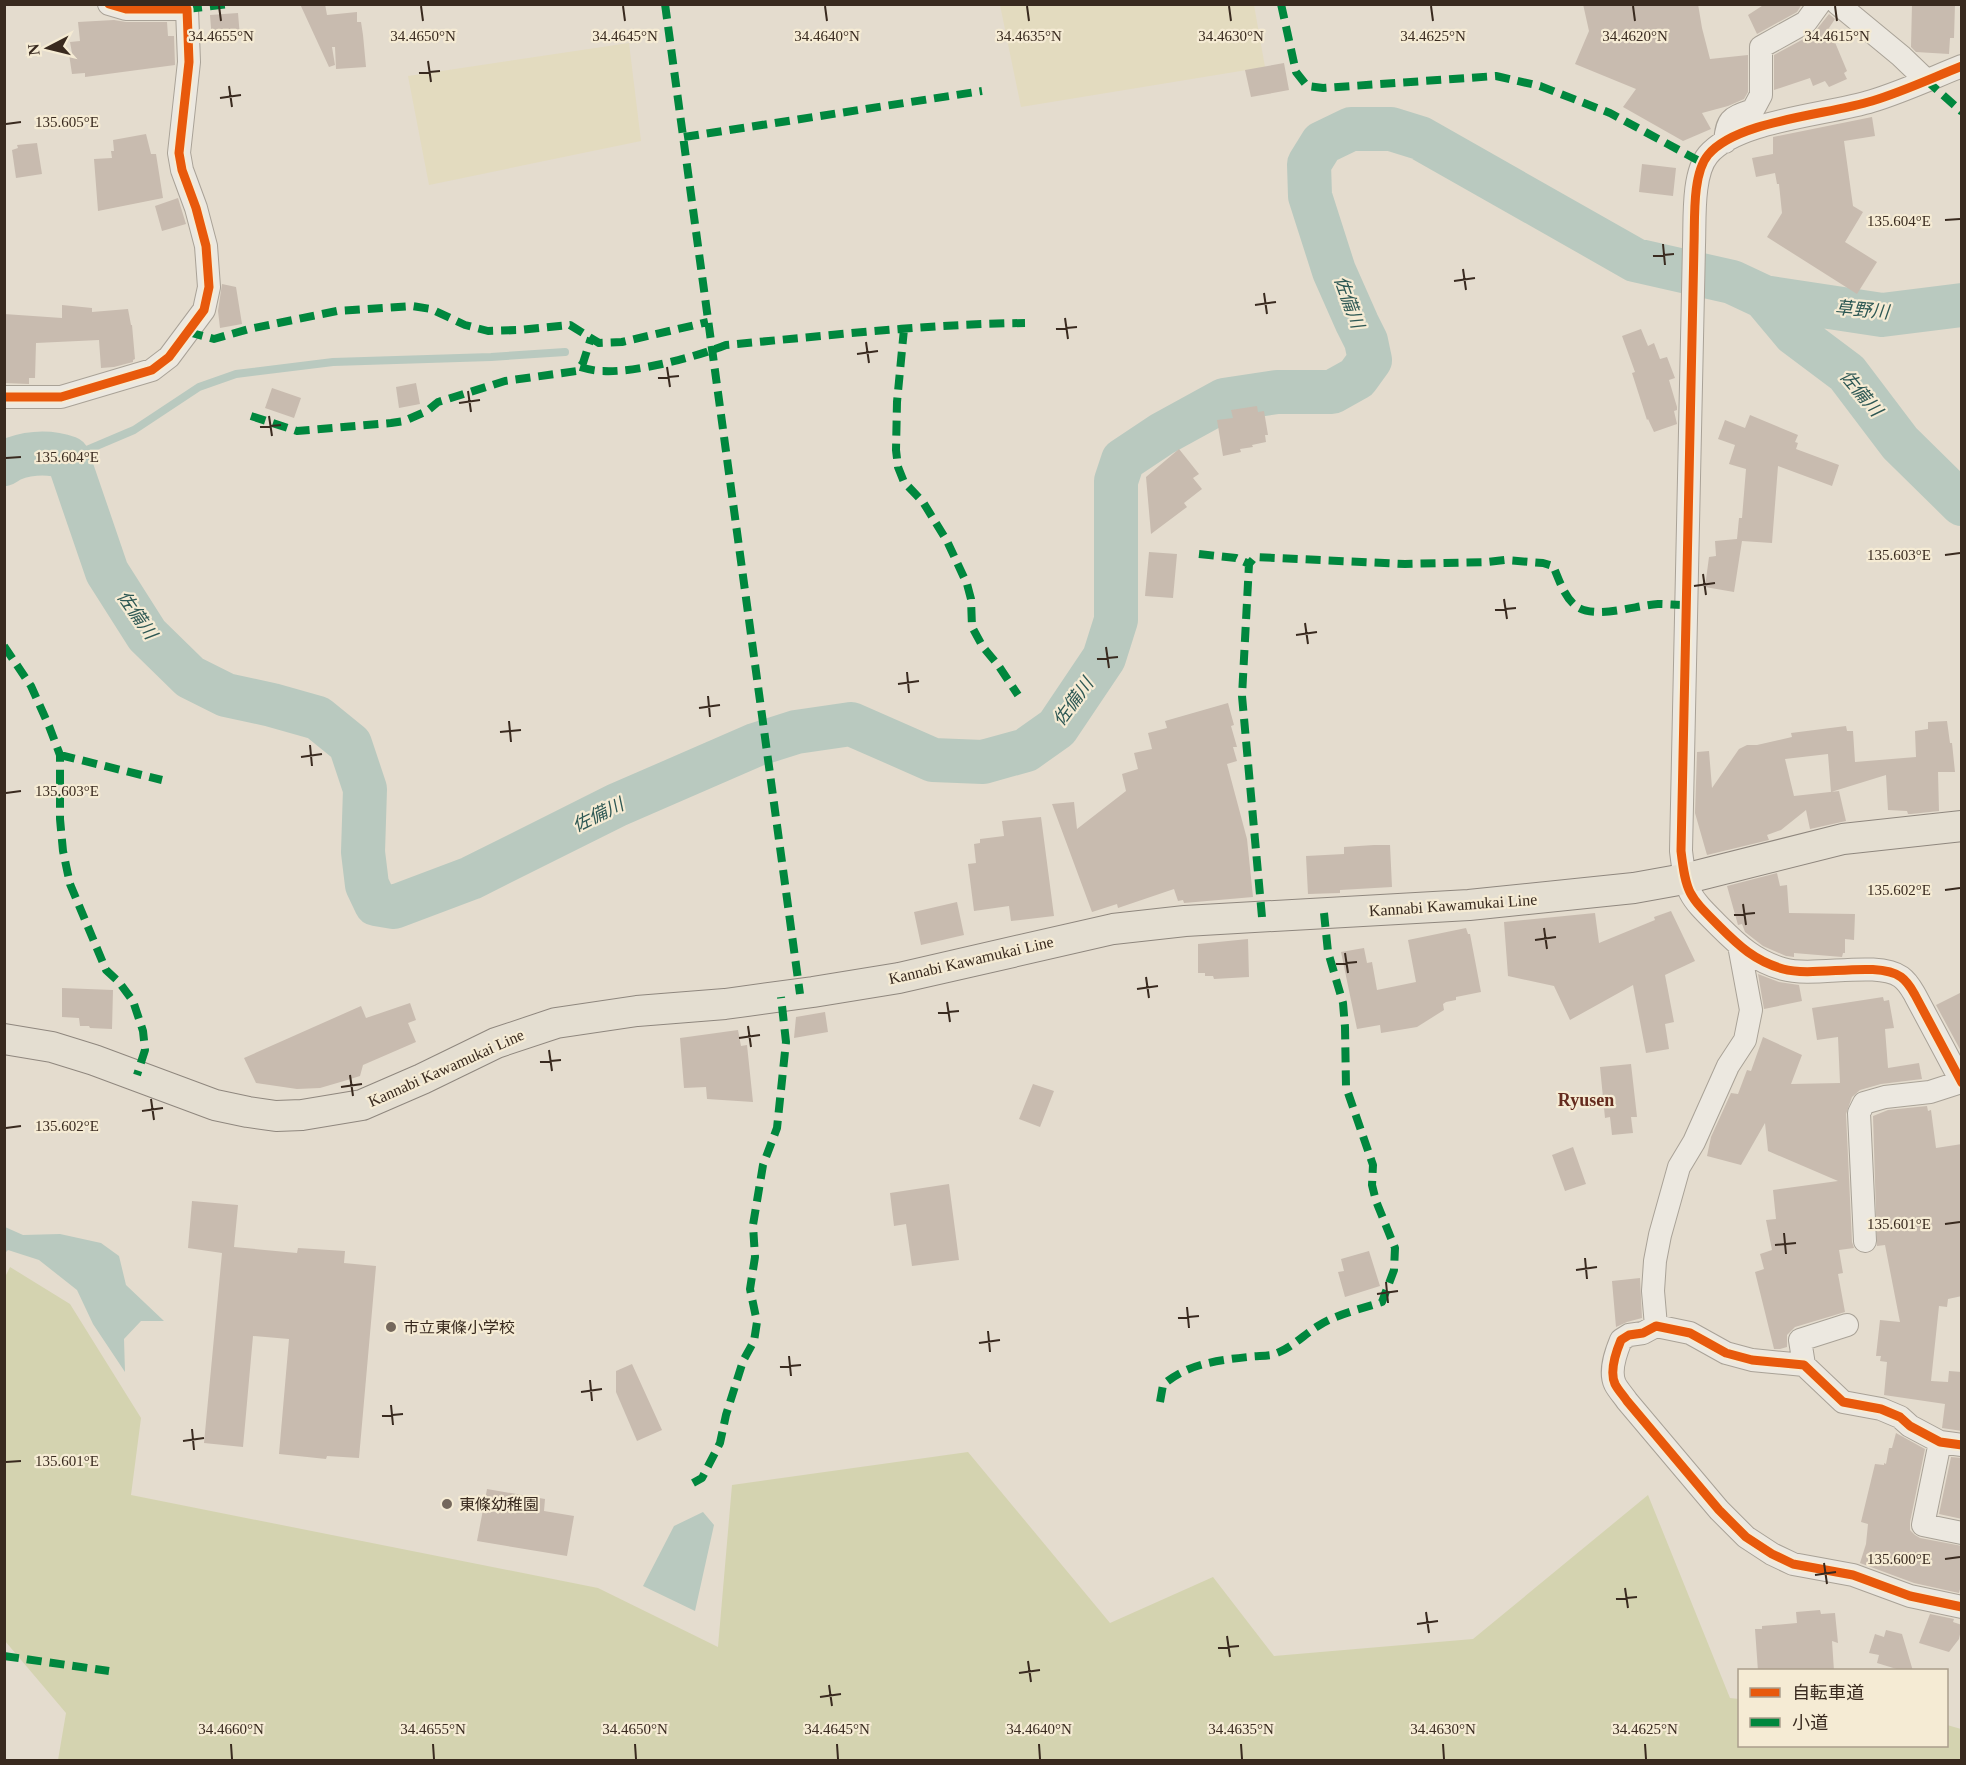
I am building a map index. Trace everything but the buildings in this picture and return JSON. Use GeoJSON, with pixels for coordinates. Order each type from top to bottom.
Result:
{"type":"FeatureCollection","features":[{"type":"Feature","properties":{"kind":"main road","name":"Kannabi Kawamukai Line"},"geometry":{"type":"LineString","coordinates":[[4,1039],[52,1047],[94,1060],[215,1105],[266,1115],[302,1115],[362,1106],[496,1044],[556,1023],[625,1013],[781,997],[867,983],[1113,929],[1185,921],[1469,905],[1634,888],[1684,879],[1843,839],[1962,826]]}},
{"type":"Feature","properties":{"kind":"street"},"geometry":{"type":"LineString","coordinates":[[4,398],[62,397],[152,370],[169,357],[204,310],[209,287],[206,246],[182,170],[179,153],[189,62],[187,9],[165,7],[126,9],[110,4]]}},
{"type":"Feature","properties":{"kind":"street"},"geometry":{"type":"LineString","coordinates":[[1725,142],[1727,125],[1735,117],[1753,110],[1761,95],[1761,47],[1806,22],[1819,4]]}},
{"type":"Feature","properties":{"kind":"street"},"geometry":{"type":"LineString","coordinates":[[1838,4],[1901,56],[1926,80]]}},
{"type":"Feature","properties":{"kind":"street"},"geometry":{"type":"LineString","coordinates":[[1865,1241],[1859,1113],[1864,1103],[1885,1097],[1930,1092],[1961,1082],[1916,995],[1900,976],[1875,970],[1799,972],[1783,969],[1745,951],[1698,906],[1689,894],[1684,879],[1681,851],[1694,244],[1698,175],[1707,156],[1725,142],[1747,130],[1871,102],[1962,66]]}},
{"type":"Feature","properties":{"kind":"street"},"geometry":{"type":"LineString","coordinates":[[1656,1326],[1653,1291],[1655,1261],[1679,1167],[1694,1142],[1728,1066],[1745,1040],[1751,1011],[1739,945]]}},
{"type":"Feature","properties":{"kind":"street"},"geometry":{"type":"LineString","coordinates":[[1846,1325],[1800,1340],[1804,1365],[1843,1402],[1881,1409],[1900,1417],[1910,1426],[1951,1444],[1923,1526],[1962,1533]]}},
{"type":"Feature","properties":{"kind":"street"},"geometry":{"type":"LineString","coordinates":[[1804,1365],[1752,1360],[1726,1353],[1690,1333],[1656,1326],[1621,1340],[1613,1372],[1614,1383],[1627,1401],[1719,1510],[1746,1537],[1793,1564],[1852,1575],[1910,1596],[1962,1607]]}},
{"type":"Feature","properties":{"kind":"shaded area"},"geometry":{"type":"Polygon","coordinates":[[[1000,5],[1254,5],[1265,67],[1021,107],[1000,5]]]}},
{"type":"Feature","properties":{"kind":"shaded area"},"geometry":{"type":"Polygon","coordinates":[[[629,43],[641,141],[429,185],[408,76],[629,43]]]}},
{"type":"Feature","properties":{"kind":"shaded area"},"geometry":{"type":"Polygon","coordinates":[[[5,1227],[23,1235],[60,1234],[101,1243],[119,1256],[126,1285],[164,1321],[141,1321],[124,1339],[125,1372],[93,1324],[77,1290],[39,1260],[8,1250],[5,1253],[5,1227]]]}},
{"type":"Feature","properties":{"kind":"shaded area"},"geometry":{"type":"Polygon","coordinates":[[[703,1512],[714,1525],[695,1611],[643,1586],[674,1526],[703,1512]]]}},
{"type":"Feature","properties":{"kind":"green space"},"geometry":{"type":"Polygon","coordinates":[[[10,1267],[70,1304],[141,1418],[131,1495],[598,1588],[718,1647],[732,1485],[968,1452],[1110,1623],[1213,1577],[1274,1656],[1473,1639],[1648,1495],[1730,1698],[1738,1699],[1738,1747],[1948,1747],[1948,1725],[1961,1729],[1961,1760],[58,1760],[66,1713],[5,1641],[4,1279],[10,1267]]]}},
{"type":"Feature","properties":{"kind":"waterway","name":"佐備川"},"geometry":{"type":"LineString","coordinates":[[4,464],[18,457],[35,454],[52,454],[68,458],[107,572],[147,635],[190,677],[226,695],[318,718],[350,744],[365,789],[363,852],[367,885],[376,904],[394,907],[471,878],[617,805],[755,745],[796,732],[851,724],[933,760],[983,762],[1026,750],[1057,728],[1104,658],[1116,620],[1116,481],[1123,460],[1162,434],[1224,400],[1277,392],[1332,392],[1357,378],[1370,360],[1366,341],[1334,271],[1310,196],[1309,164],[1322,143],[1351,129],[1391,129],[1420,138],[1635,260],[1732,282],[1764,297],[1795,334],[1847,373],[1900,443],[1962,504]]}},
{"type":"Feature","properties":{"kind":"waterway","name":"草野川"},"geometry":{"type":"LineString","coordinates":[[1764,297],[1882,315],[1962,305]]}},
{"type":"Feature","properties":{"kind":"waterway"},"geometry":{"type":"LineString","coordinates":[[68,458],[134,430],[199,387],[236,374],[333,362],[491,357],[565,352]]}},
{"type":"Feature","properties":{"kind":"marked path"},"geometry":{"type":"LineString","coordinates":[[187,9],[229,4]]}},
{"type":"Feature","properties":{"kind":"marked path"},"geometry":{"type":"LineString","coordinates":[[665,4],[800,994]]}},
{"type":"Feature","properties":{"kind":"marked path"},"geometry":{"type":"LineString","coordinates":[[1281,4],[1296,72],[1307,86],[1323,88],[1496,76],[1540,86],[1610,113],[1703,163]]}},
{"type":"Feature","properties":{"kind":"marked path"},"geometry":{"type":"LineString","coordinates":[[1926,80],[1962,112]]}},
{"type":"Feature","properties":{"kind":"marked path"},"geometry":{"type":"LineString","coordinates":[[684,137],[982,91]]}},
{"type":"Feature","properties":{"kind":"marked path"},"geometry":{"type":"LineString","coordinates":[[188,332],[214,339],[249,329],[337,311],[412,306],[431,309],[465,325],[488,331],[570,325],[599,343],[622,342],[708,322]]}},
{"type":"Feature","properties":{"kind":"marked path"},"geometry":{"type":"LineString","coordinates":[[580,367],[600,371],[648,367],[726,345],[913,328],[1025,323]]}},
{"type":"Feature","properties":{"kind":"marked path"},"geometry":{"type":"LineString","coordinates":[[904,329],[897,402],[898,467],[904,482],[923,502],[947,541],[967,584],[971,599],[972,627],[983,647],[1018,695]]}},
{"type":"Feature","properties":{"kind":"marked path"},"geometry":{"type":"LineString","coordinates":[[251,416],[297,431],[404,421],[427,411],[438,402],[505,381],[577,371],[583,363],[591,338]]}},
{"type":"Feature","properties":{"kind":"marked path"},"geometry":{"type":"LineString","coordinates":[[1199,554],[1236,558],[1249,564]]}},
{"type":"Feature","properties":{"kind":"marked path"},"geometry":{"type":"LineString","coordinates":[[1262,917],[1242,696],[1249,564],[1255,557],[1405,564],[1505,560],[1543,563],[1553,566],[1568,598],[1584,610],[1604,612],[1658,604],[1686,605]]}},
{"type":"Feature","properties":{"kind":"marked path"},"geometry":{"type":"LineString","coordinates":[[4,646],[31,686],[60,755],[60,819],[63,851],[70,884],[106,970],[119,982],[133,1001],[143,1031],[145,1050],[137,1075]]}},
{"type":"Feature","properties":{"kind":"marked path"},"geometry":{"type":"LineString","coordinates":[[60,755],[162,780]]}},
{"type":"Feature","properties":{"kind":"marked path"},"geometry":{"type":"LineString","coordinates":[[1160,1402],[1163,1385],[1182,1372],[1214,1362],[1278,1353],[1325,1322],[1382,1302],[1394,1270],[1395,1248],[1376,1201],[1372,1185],[1373,1165],[1346,1087],[1343,1003],[1328,952],[1324,913]]}},
{"type":"Feature","properties":{"kind":"marked path"},"geometry":{"type":"LineString","coordinates":[[693,1483],[702,1478],[720,1443],[743,1361],[754,1341],[757,1322],[750,1289],[755,1257],[753,1225],[763,1165],[777,1128],[786,1042],[781,997]]}},
{"type":"Feature","properties":{"kind":"marked path"},"geometry":{"type":"LineString","coordinates":[[4,1656],[109,1671]]}},
{"type":"Feature","properties":{"kind":"cycle path"},"geometry":{"type":"LineString","coordinates":[[4,397],[61,397],[152,370],[169,357],[204,310],[209,287],[206,246],[196,208],[182,170],[179,153],[189,62],[187,9],[126,9],[109,4]]}},
{"type":"Feature","properties":{"kind":"cycle path"},"geometry":{"type":"LineString","coordinates":[[1962,66],[1872,101],[1784,120],[1740,134],[1722,143],[1708,155],[1699,174],[1695,211],[1681,851],[1687,886],[1695,900],[1734,940],[1756,957],[1773,966],[1796,971],[1861,969],[1890,972],[1901,977],[1915,995],[1962,1083]]}},
{"type":"Feature","properties":{"kind":"cycle path"},"geometry":{"type":"LineString","coordinates":[[1962,1445],[1940,1442],[1910,1426],[1900,1417],[1881,1409],[1843,1402],[1804,1365],[1752,1360],[1726,1353],[1690,1333],[1656,1326],[1621,1340],[1615,1356],[1613,1379],[1619,1390],[1719,1510],[1746,1537],[1793,1564],[1853,1575],[1910,1596],[1962,1607]]}},
{"type":"Feature","properties":{"kind":"place","name":"市立東條小学校"},"geometry":{"type":"Point","coordinates":[391,1327]}},
{"type":"Feature","properties":{"kind":"place","name":"東條幼稚園"},"geometry":{"type":"Point","coordinates":[447,1504]}},
{"type":"Feature","properties":{"kind":"district","name":"Ryusen"},"geometry":{"type":"Point","coordinates":[1586,1100]}}]}
